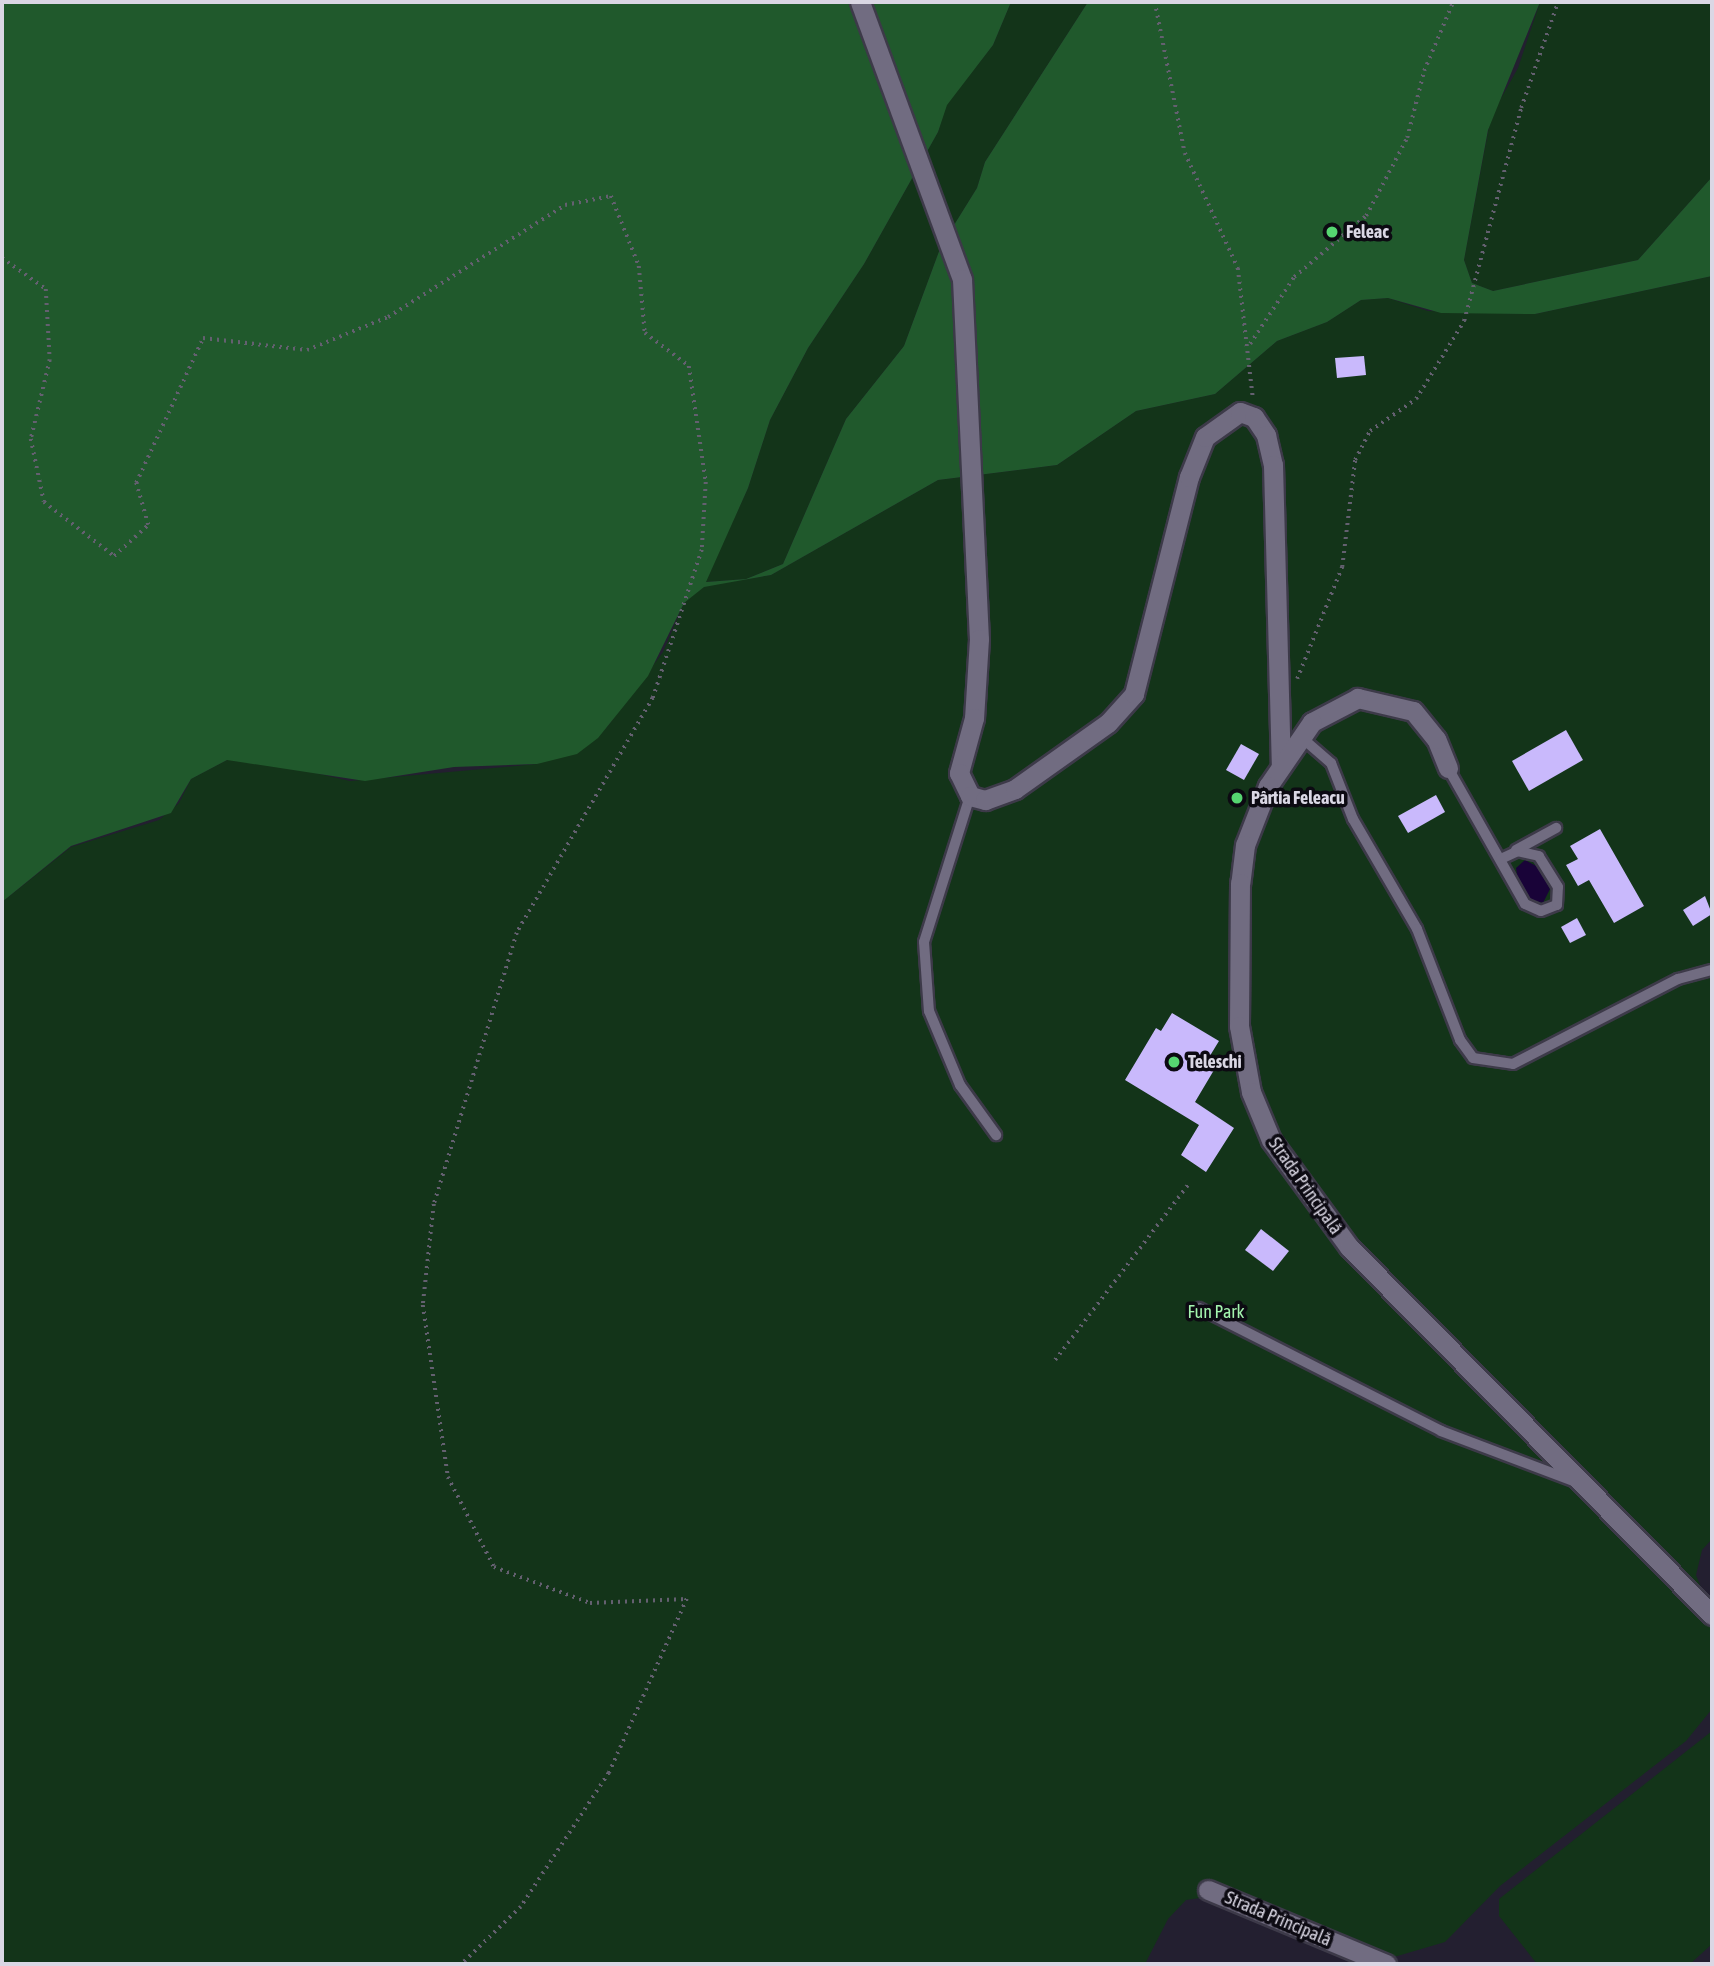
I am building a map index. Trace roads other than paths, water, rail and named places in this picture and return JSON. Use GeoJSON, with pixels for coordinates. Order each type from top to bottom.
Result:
{"type":"FeatureCollection","features":[{"type":"Feature","properties":{"kind":"street"},"geometry":{"type":"LineString","coordinates":[[860,2],[962,279],[979,639],[974,718],[959,774],[970,796],[985,800],[1015,789],[1108,723],[1134,694],[1205,437],[1240,412],[1254,417],[1273,465],[1281,765]]}},
{"type":"Feature","properties":{"kind":"street","name":"Strada Principală"},"geometry":{"type":"LineString","coordinates":[[1448,768],[1436,738],[1413,711],[1374,698],[1340,704],[1301,737],[1281,765],[1255,813],[1240,883],[1239,1026],[1260,1116],[1349,1247],[1712,1615]]}},
{"type":"Feature","properties":{"kind":"street","name":"Strada Principală"},"geometry":{"type":"LineString","coordinates":[[1208,1890],[1386,1964]]}},
{"type":"Feature","properties":{"kind":"lane"},"geometry":{"type":"LineString","coordinates":[[1301,737],[1331,763],[1353,819],[1427,948],[1460,1040],[1473,1058],[1513,1064],[1678,979],[1712,970]]}},
{"type":"Feature","properties":{"kind":"lane"},"geometry":{"type":"LineString","coordinates":[[1448,768],[1525,904],[1553,909],[1560,894],[1547,865],[1532,853],[1512,852]]}},
{"type":"Feature","properties":{"kind":"lane"},"geometry":{"type":"LineString","coordinates":[[970,796],[924,942],[929,1011],[960,1085],[996,1135]]}},
{"type":"Feature","properties":{"kind":"lane"},"geometry":{"type":"LineString","coordinates":[[1501,859],[1556,828]]}},
{"type":"Feature","properties":{"kind":"lane"},"geometry":{"type":"LineString","coordinates":[[1199,1308],[1441,1431],[1590,1489]]}},
{"type":"Feature","properties":{"kind":"place","name":"Feleac"},"geometry":{"type":"Point","coordinates":[1332,232]}},
{"type":"Feature","properties":{"kind":"place","name":"Pârtia Feleacu"},"geometry":{"type":"Point","coordinates":[1237,798]}},
{"type":"Feature","properties":{"kind":"place","name":"Teleschi"},"geometry":{"type":"Point","coordinates":[1174,1062]}},
{"type":"Feature","properties":{"kind":"park label","name":"Fun Park"},"geometry":{"type":"Point","coordinates":[1216,1312]}}]}
